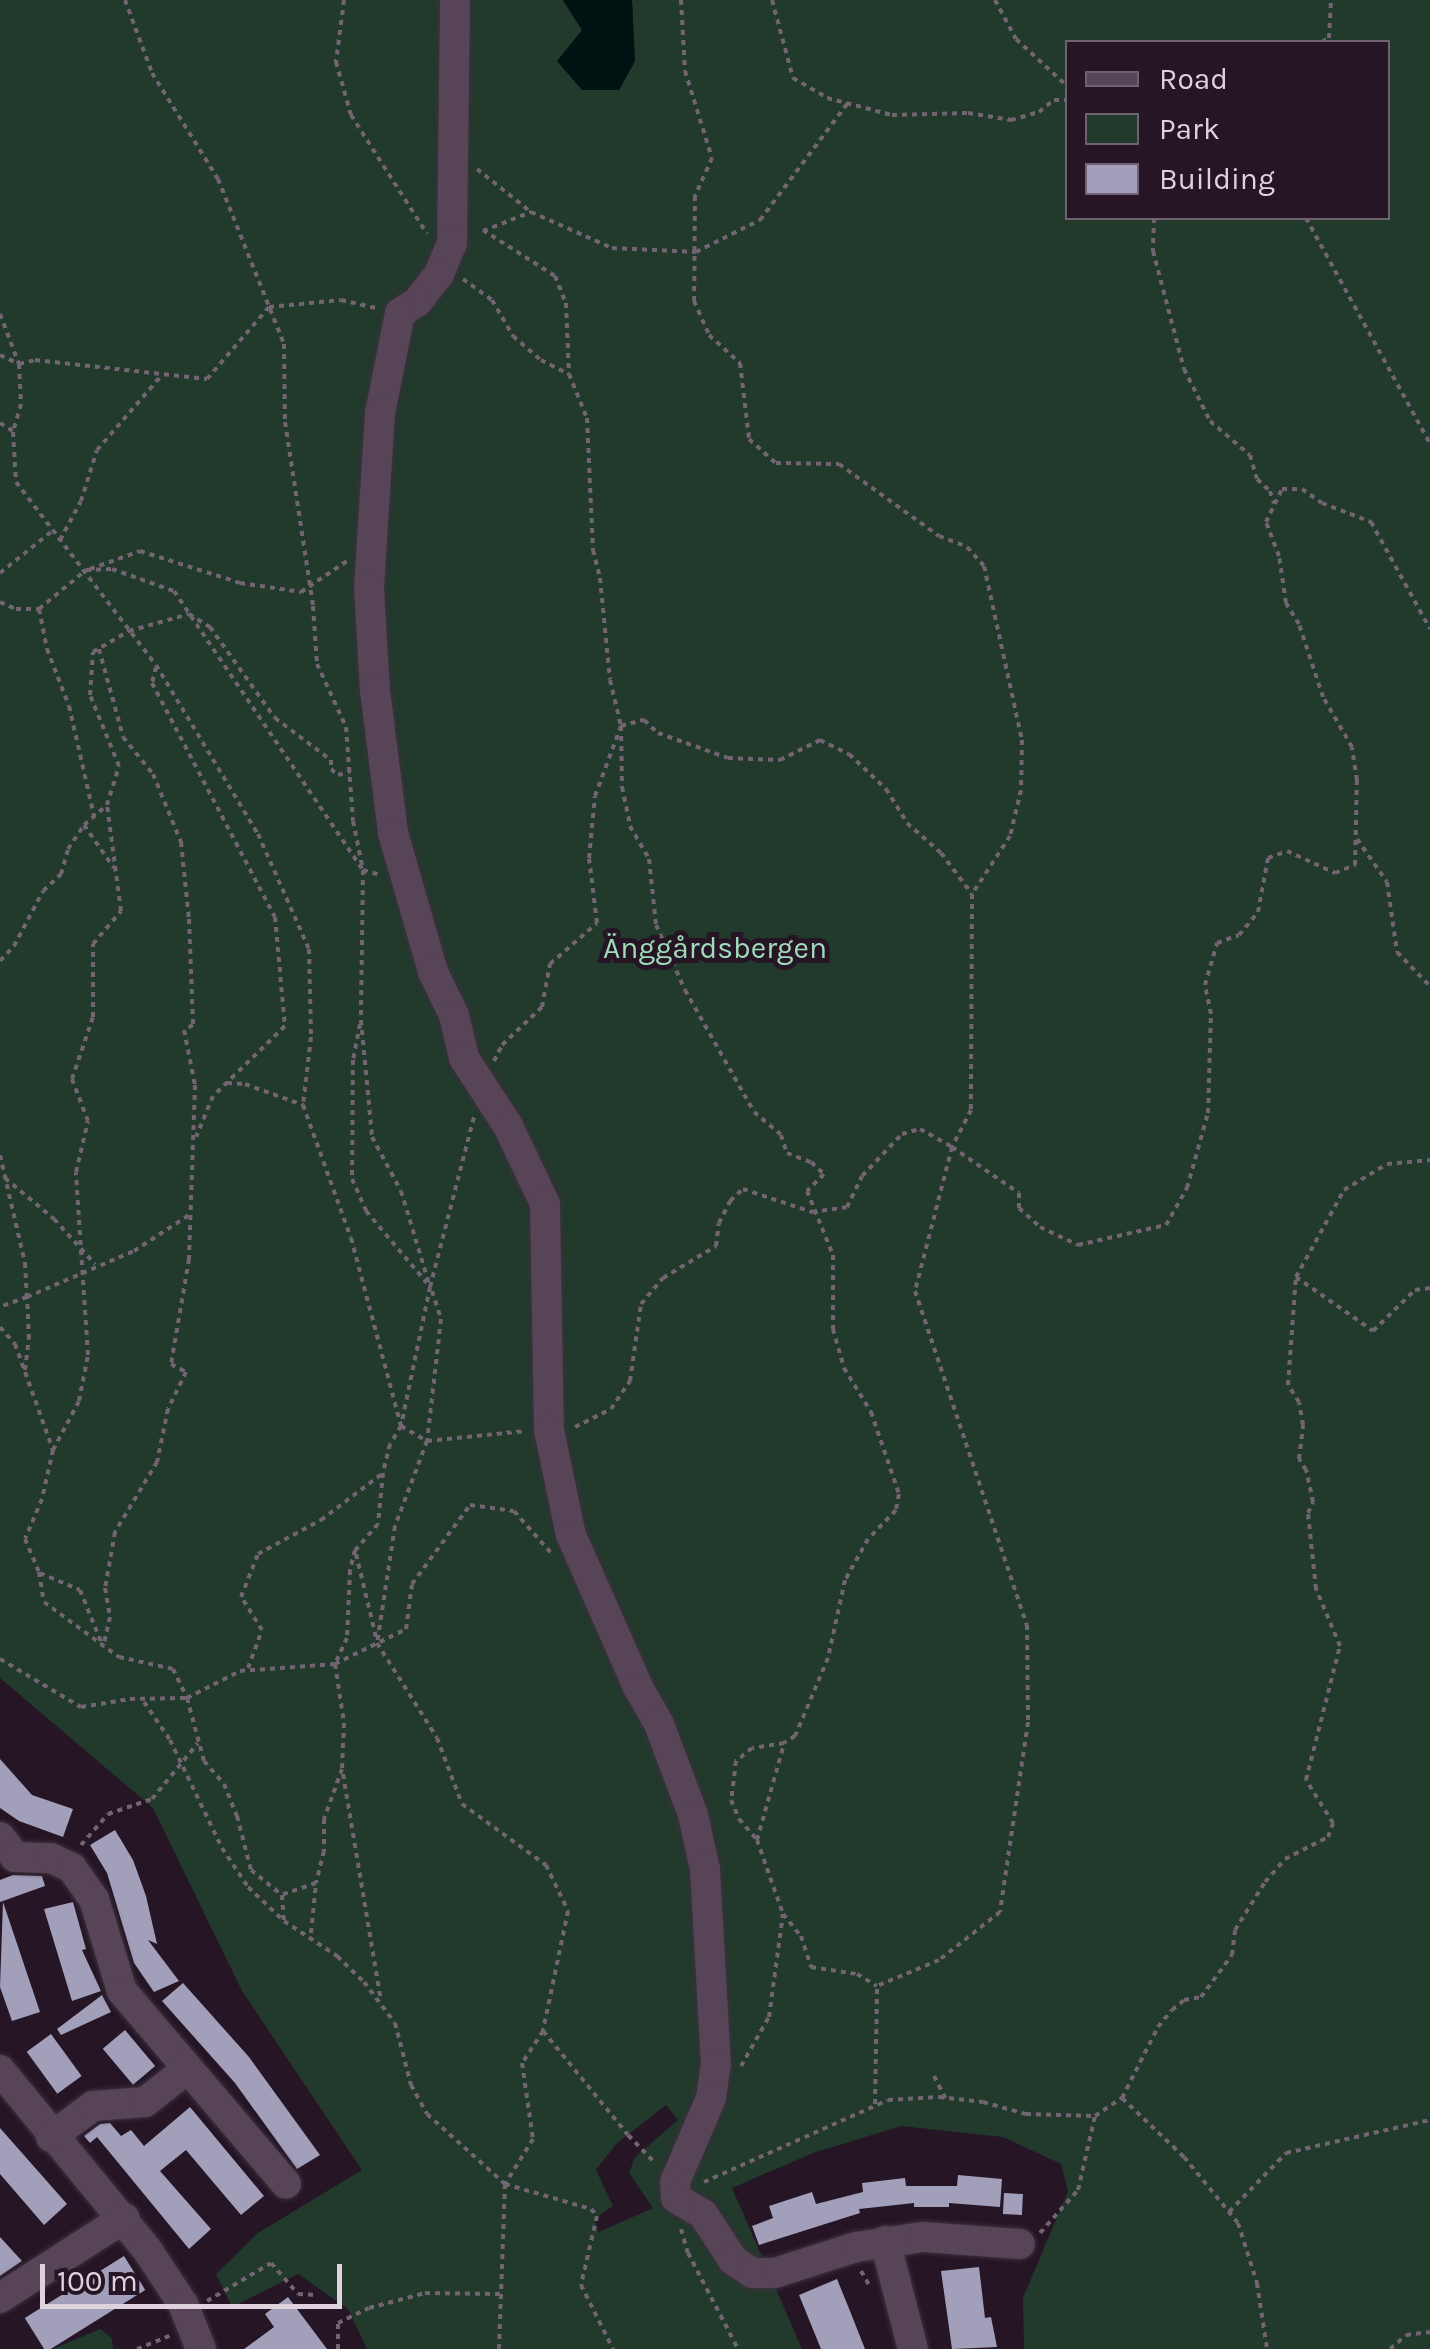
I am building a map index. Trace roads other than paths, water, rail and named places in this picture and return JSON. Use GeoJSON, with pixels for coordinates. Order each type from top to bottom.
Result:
{"type":"FeatureCollection","features":[{"type":"Feature","properties":{"kind":"street"},"geometry":{"type":"LineString","coordinates":[[455,0],[452,242],[445,266],[417,302],[400,312],[380,413],[370,554],[375,690],[393,833],[433,972],[454,1015],[464,1058],[484,1084],[545,1204],[549,1430],[571,1535],[658,1724],[693,1815],[710,1922],[716,2063],[705,2117],[681,2194],[703,2214],[733,2260],[752,2273],[775,2273],[885,2242],[958,2238],[1020,2244]]}},
{"type":"Feature","properties":{"kind":"street"},"geometry":{"type":"LineString","coordinates":[[5,1852],[51,1858],[72,1868],[94,1899],[122,1991],[286,2184]]}},
{"type":"Feature","properties":{"kind":"street"},"geometry":{"type":"LineString","coordinates":[[0,2070],[51,2136],[124,2218],[177,2293],[201,2349]]}},
{"type":"Feature","properties":{"kind":"street"},"geometry":{"type":"LineString","coordinates":[[51,2136],[93,2106],[145,2102],[186,2070]]}},
{"type":"Feature","properties":{"kind":"street"},"geometry":{"type":"LineString","coordinates":[[0,2298],[124,2218]]}},
{"type":"Feature","properties":{"kind":"street"},"geometry":{"type":"LineString","coordinates":[[885,2242],[913,2349]]}},
{"type":"Feature","properties":{"kind":"park label","name":"Änggårdsbergen"},"geometry":{"type":"Point","coordinates":[715,948]}}]}
